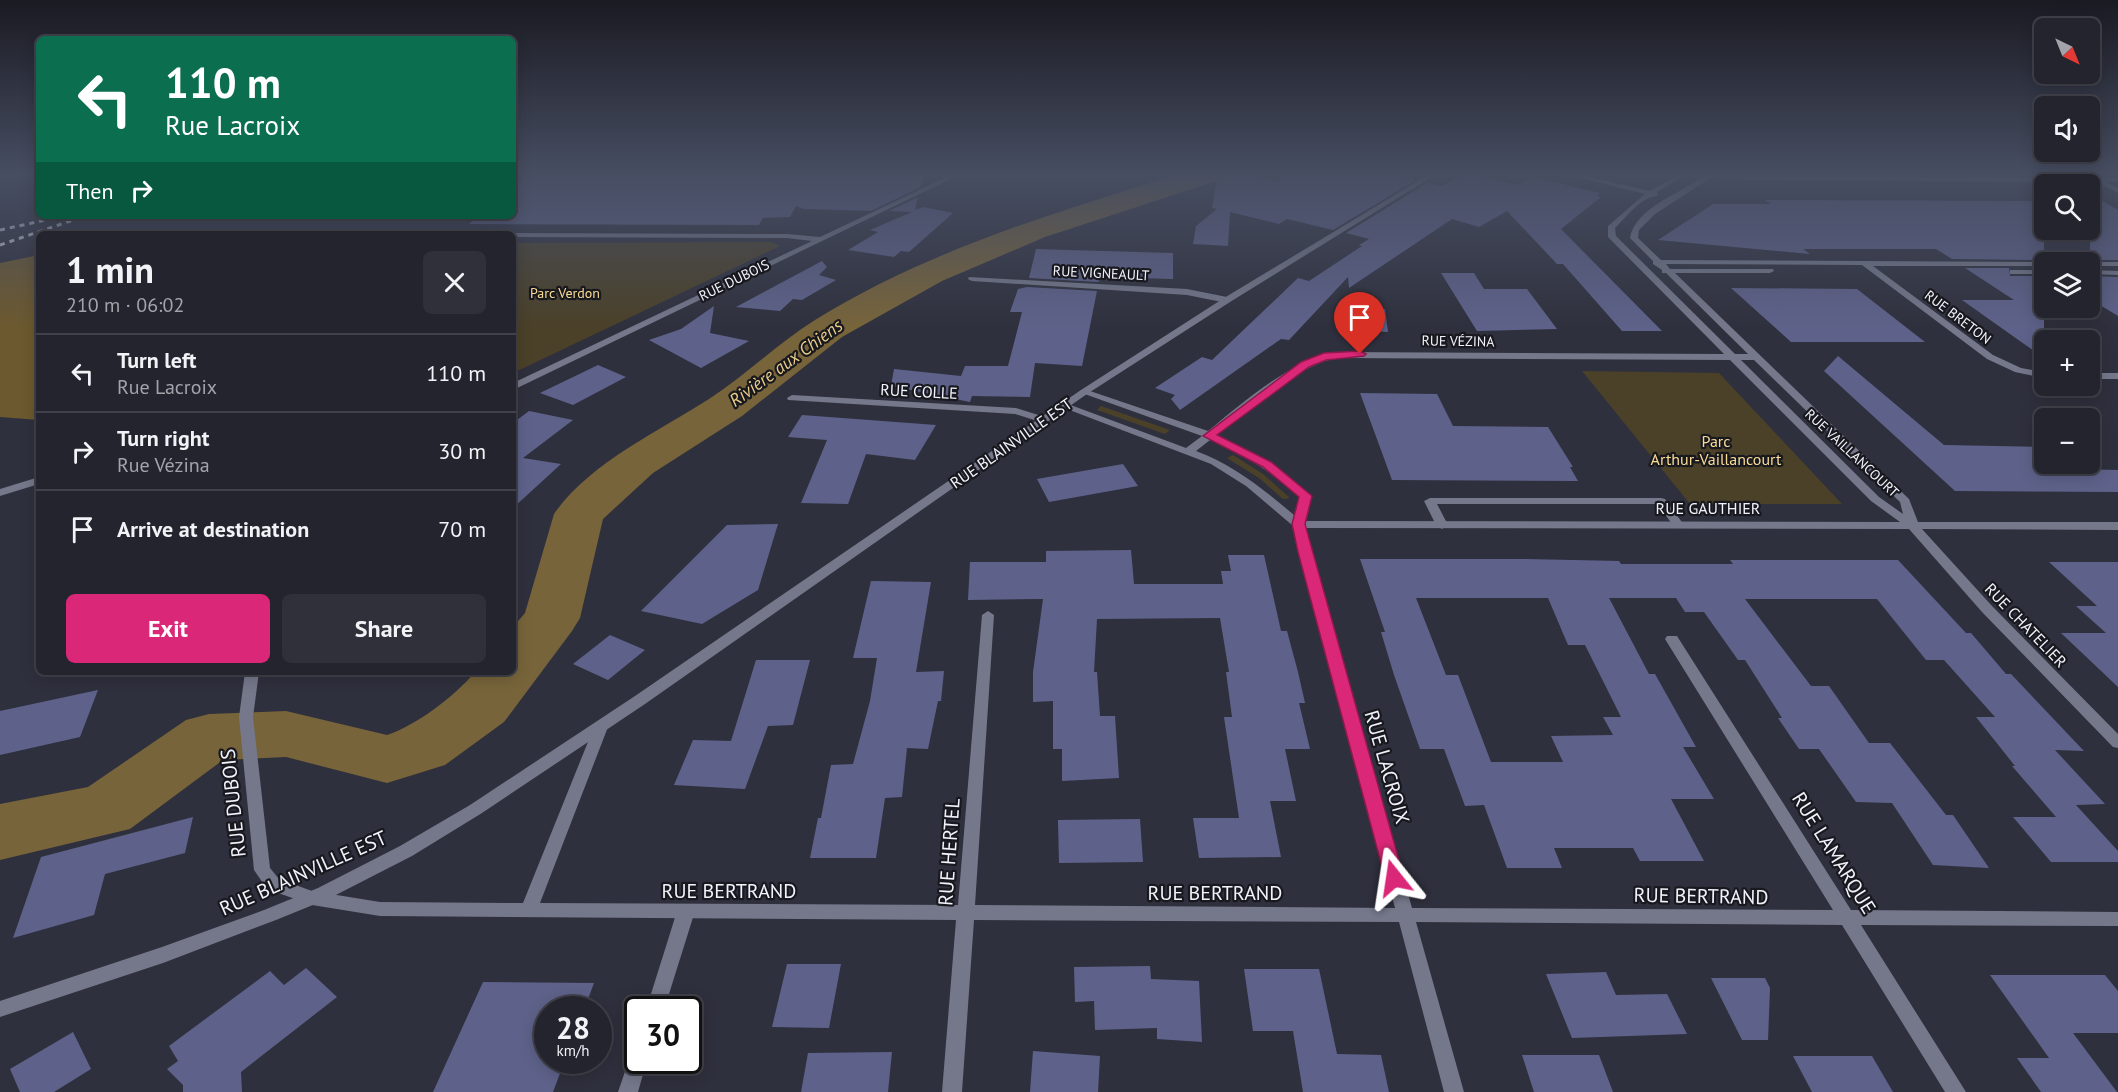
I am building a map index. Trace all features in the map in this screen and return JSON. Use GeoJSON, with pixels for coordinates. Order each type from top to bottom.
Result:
{"type":"FeatureCollection","features":[{"type":"Feature","properties":{"kind":"street","name":"RUE DUBOIS"},"geometry":{"type":"LineString","coordinates":[[516,386],[846,226]]}},
{"type":"Feature","properties":{"kind":"street","name":"RUE BLAINVILLE EST"},"geometry":{"type":"LineString","coordinates":[[0,1009],[163,956],[312,898],[364,874],[426,840],[601,727],[1084,392],[1227,300],[1348,226]]}},
{"type":"Feature","properties":{"kind":"street","name":"RUE VAILLANCOURT"},"geometry":{"type":"LineString","coordinates":[[1615,226],[1610,231],[1615,240],[1645,271],[1875,499],[1913,526]]}},
{"type":"Feature","properties":{"kind":"street","name":"RUE VAILLANCOURT"},"geometry":{"type":"LineString","coordinates":[[1640,226],[1633,232],[1636,240],[1905,501],[1913,526]]}},
{"type":"Feature","properties":{"kind":"street"},"geometry":{"type":"LineString","coordinates":[[516,235],[787,236],[818,239]]}},
{"type":"Feature","properties":{"kind":"street"},"geometry":{"type":"LineString","coordinates":[[1636,261],[2034,264]]}},
{"type":"Feature","properties":{"kind":"street","name":"RUE BRETON"},"geometry":{"type":"LineString","coordinates":[[1864,263],[1990,357],[2018,370],[2034,373]]}},
{"type":"Feature","properties":{"kind":"street"},"geometry":{"type":"LineString","coordinates":[[2100,264],[2118,264]]}},
{"type":"Feature","properties":{"kind":"street"},"geometry":{"type":"LineString","coordinates":[[1645,271],[2034,272]]}},
{"type":"Feature","properties":{"kind":"street"},"geometry":{"type":"LineString","coordinates":[[2100,272],[2118,273]]}},
{"type":"Feature","properties":{"kind":"street","name":"RUE VIGNEAULT"},"geometry":{"type":"LineString","coordinates":[[972,279],[1187,292],[1227,300]]}},
{"type":"Feature","properties":{"kind":"street","name":"RUE VÉZINA"},"geometry":{"type":"LineString","coordinates":[[1189,451],[1294,371],[1313,360],[1334,355],[1757,357]]}},
{"type":"Feature","properties":{"kind":"street"},"geometry":{"type":"LineString","coordinates":[[2100,376],[2118,376]]}},
{"type":"Feature","properties":{"kind":"street","name":"RUE LACROIX"},"geometry":{"type":"LineString","coordinates":[[1084,392],[1209,436],[1260,460],[1305,496],[1298,524],[1403,915],[1454,1092]]}},
{"type":"Feature","properties":{"kind":"street","name":"RUE COLLE"},"geometry":{"type":"LineString","coordinates":[[792,398],[1016,411],[1044,420]]}},
{"type":"Feature","properties":{"kind":"street"},"geometry":{"type":"LineString","coordinates":[[1064,406],[1189,451],[1239,476],[1298,524]]}},
{"type":"Feature","properties":{"kind":"street"},"geometry":{"type":"LineString","coordinates":[[0,493],[36,481]]}},
{"type":"Feature","properties":{"kind":"street"},"geometry":{"type":"LineString","coordinates":[[1442,525],[1430,501],[1660,501],[1678,525]]}},
{"type":"Feature","properties":{"kind":"street","name":"RUE GAUTHIER"},"geometry":{"type":"LineString","coordinates":[[1298,524],[2118,526]]}},
{"type":"Feature","properties":{"kind":"street","name":"RUE CHATELIER"},"geometry":{"type":"LineString","coordinates":[[1913,526],[1987,609],[2118,743]]}},
{"type":"Feature","properties":{"kind":"street","name":"RUE HERTEL"},"geometry":{"type":"LineString","coordinates":[[952,1092],[988,615]]}},
{"type":"Feature","properties":{"kind":"street","name":"RUE LAMARQUE"},"geometry":{"type":"LineString","coordinates":[[1672,639],[1956,1092]]}},
{"type":"Feature","properties":{"kind":"street","name":"RUE DUBOIS"},"geometry":{"type":"LineString","coordinates":[[252,675],[246,717],[262,870],[273,884],[312,898]]}},
{"type":"Feature","properties":{"kind":"street"},"geometry":{"type":"LineString","coordinates":[[529,910],[601,727]]}},
{"type":"Feature","properties":{"kind":"street","name":"RUE BERTRAND"},"geometry":{"type":"LineString","coordinates":[[312,898],[380,909],[2118,919]]}},
{"type":"Feature","properties":{"kind":"street"},"geometry":{"type":"LineString","coordinates":[[659,996],[686,911]]}},
{"type":"Feature","properties":{"kind":"street"},"geometry":{"type":"LineString","coordinates":[[628,1092],[634,1074]]}},
{"type":"Feature","properties":{"kind":"green space","name":"Parc Verdon"},"geometry":{"type":"Polygon","coordinates":[[[771,242],[780,246],[516,372],[516,243],[771,242]]]}},
{"type":"Feature","properties":{"kind":"green space","name":"Parc Arthur-Vaillancourt"},"geometry":{"type":"Polygon","coordinates":[[[1582,371],[1719,373],[1842,504],[1690,504],[1582,371]]]}},
{"type":"Feature","properties":{"kind":"green space"},"geometry":{"type":"Polygon","coordinates":[[[1101,406],[1170,430],[1165,434],[1097,410],[1101,406]]]}},
{"type":"Feature","properties":{"kind":"green space"},"geometry":{"type":"Polygon","coordinates":[[[1233,455],[1263,474],[1290,498],[1283,499],[1259,478],[1227,458],[1233,455]]]}},
{"type":"Feature","properties":{"kind":"shaded area"},"geometry":{"type":"Polygon","coordinates":[[[36,256],[36,420],[0,417],[0,263],[36,256]]]}},
{"type":"Feature","properties":{"kind":"building"},"geometry":{"type":"Polygon","coordinates":[[[879,226],[938,226],[909,252],[901,251],[894,257],[848,250],[878,232],[870,230],[879,226]]]}},
{"type":"Feature","properties":{"kind":"building"},"geometry":{"type":"Polygon","coordinates":[[[1196,226],[1229,226],[1228,246],[1193,244],[1196,226]]]}},
{"type":"Feature","properties":{"kind":"building"},"geometry":{"type":"Polygon","coordinates":[[[1316,226],[1340,226],[1333,230],[1316,226]]]}},
{"type":"Feature","properties":{"kind":"building"},"geometry":{"type":"Polygon","coordinates":[[[1357,226],[1442,226],[1349,288],[1348,277],[1289,340],[1281,339],[1180,410],[1171,399],[1175,395],[1155,388],[1202,357],[1212,360],[1298,278],[1309,281],[1369,239],[1346,233],[1357,226]]]}},
{"type":"Feature","properties":{"kind":"building"},"geometry":{"type":"Polygon","coordinates":[[[1521,226],[1565,226],[1561,229],[1662,331],[1622,331],[1563,264],[1557,264],[1521,226]]]}},
{"type":"Feature","properties":{"kind":"building"},"geometry":{"type":"Polygon","coordinates":[[[1679,226],[2034,226],[2034,240],[2044,240],[2044,252],[2034,252],[2034,260],[1952,259],[1936,249],[1803,249],[1810,254],[1658,240],[1679,226]]]}},
{"type":"Feature","properties":{"kind":"building"},"geometry":{"type":"Polygon","coordinates":[[[2100,226],[2118,226],[2118,260],[2100,260],[2100,252],[2090,252],[2090,240],[2100,240],[2100,226]]]}},
{"type":"Feature","properties":{"kind":"building"},"geometry":{"type":"Polygon","coordinates":[[[1036,249],[1173,253],[1173,279],[1100,277],[1099,282],[1029,278],[1036,249]]]}},
{"type":"Feature","properties":{"kind":"building"},"geometry":{"type":"Polygon","coordinates":[[[822,261],[827,267],[819,275],[836,280],[802,300],[793,299],[780,311],[736,307],[822,261]]]}},
{"type":"Feature","properties":{"kind":"building"},"geometry":{"type":"Polygon","coordinates":[[[1965,268],[2009,268],[2010,276],[2034,276],[2034,318],[2044,318],[2044,330],[2034,330],[2034,351],[1962,300],[2014,300],[1965,268]]]}},
{"type":"Feature","properties":{"kind":"building"},"geometry":{"type":"Polygon","coordinates":[[[1441,273],[1474,273],[1484,289],[1527,289],[1557,329],[1477,331],[1441,273]]]}},
{"type":"Feature","properties":{"kind":"building"},"geometry":{"type":"Polygon","coordinates":[[[2100,276],[2118,277],[2118,316],[2100,305],[2100,276]]]}},
{"type":"Feature","properties":{"kind":"building"},"geometry":{"type":"Polygon","coordinates":[[[1027,287],[1097,291],[1082,366],[1035,363],[1030,397],[972,396],[970,402],[891,386],[894,369],[961,376],[965,366],[1008,366],[1022,312],[1010,312],[1018,289],[1027,287]]]}},
{"type":"Feature","properties":{"kind":"building"},"geometry":{"type":"Polygon","coordinates":[[[1731,288],[1857,289],[1925,342],[1791,342],[1731,288]]]}},
{"type":"Feature","properties":{"kind":"building"},"geometry":{"type":"Polygon","coordinates":[[[714,306],[710,333],[749,341],[701,368],[649,340],[681,329],[714,306]]]}},
{"type":"Feature","properties":{"kind":"building"},"geometry":{"type":"Polygon","coordinates":[[[1351,307],[1385,309],[1388,332],[1354,330],[1351,307]]]}},
{"type":"Feature","properties":{"kind":"building"},"geometry":{"type":"Polygon","coordinates":[[[1838,356],[1944,445],[2034,447],[2034,474],[2100,474],[2100,470],[2118,470],[2118,492],[1955,491],[1824,371],[1838,356]]]}},
{"type":"Feature","properties":{"kind":"building"},"geometry":{"type":"Polygon","coordinates":[[[598,365],[626,377],[573,405],[540,393],[598,365]]]}},
{"type":"Feature","properties":{"kind":"building"},"geometry":{"type":"Polygon","coordinates":[[[1360,393],[1437,394],[1453,426],[1548,427],[1573,467],[1570,467],[1578,481],[1392,480],[1360,393]]]}},
{"type":"Feature","properties":{"kind":"building"},"geometry":{"type":"Polygon","coordinates":[[[529,411],[573,420],[523,458],[561,464],[516,505],[516,421],[529,411]]]}},
{"type":"Feature","properties":{"kind":"building"},"geometry":{"type":"Polygon","coordinates":[[[802,415],[936,425],[915,460],[866,454],[848,504],[801,503],[827,440],[788,437],[802,415]]]}},
{"type":"Feature","properties":{"kind":"building"},"geometry":{"type":"Polygon","coordinates":[[[1123,464],[1138,486],[1049,502],[1037,479],[1123,464]]]}},
{"type":"Feature","properties":{"kind":"building"},"geometry":{"type":"Polygon","coordinates":[[[778,524],[758,590],[702,624],[641,611],[727,525],[778,524]]]}},
{"type":"Feature","properties":{"kind":"building"},"geometry":{"type":"Polygon","coordinates":[[[1131,550],[1134,584],[1223,584],[1221,571],[1231,571],[1228,555],[1264,555],[1281,631],[1287,631],[1298,672],[1305,703],[1299,703],[1310,749],[1285,749],[1296,801],[1270,801],[1281,857],[1199,858],[1193,818],[1239,818],[1224,717],[1232,717],[1226,672],[1229,672],[1220,618],[1097,619],[1094,672],[1097,672],[1100,716],[1115,716],[1119,778],[1062,781],[1062,749],[1053,749],[1053,701],[1033,702],[1033,672],[1043,599],[968,600],[970,562],[1046,562],[1046,551],[1131,550]]]}},
{"type":"Feature","properties":{"kind":"building"},"geometry":{"type":"Polygon","coordinates":[[[1360,559],[1526,559],[1619,561],[1621,564],[1733,564],[1730,560],[1898,560],[1966,633],[1971,633],[2006,674],[2011,674],[2084,751],[2055,750],[2105,804],[2076,805],[2118,851],[2118,862],[2051,862],[2013,817],[2056,817],[2012,766],[2015,766],[1976,717],[1995,717],[1944,660],[1926,660],[1877,599],[1745,599],[1811,686],[1829,686],[1869,743],[1890,743],[1946,815],[1953,815],[1989,868],[1933,865],[1892,803],[1856,802],[1819,749],[1799,749],[1778,718],[1782,718],[1745,660],[1738,660],[1704,612],[1685,612],[1676,598],[1609,598],[1649,674],[1655,674],[1696,747],[1683,747],[1714,799],[1671,799],[1704,861],[1640,861],[1633,848],[1554,848],[1562,868],[1507,868],[1484,805],[1465,806],[1444,749],[1420,749],[1381,632],[1385,632],[1360,559]],[[1416,598],[1446,675],[1458,675],[1491,762],[1563,762],[1551,736],[1613,735],[1603,717],[1621,717],[1585,645],[1568,645],[1548,598],[1416,598]]]}},
{"type":"Feature","properties":{"kind":"building"},"geometry":{"type":"Polygon","coordinates":[[[2049,562],[2118,562],[2118,687],[2061,633],[2106,633],[2076,606],[2097,606],[2049,562]]]}},
{"type":"Feature","properties":{"kind":"building"},"geometry":{"type":"Polygon","coordinates":[[[871,581],[931,582],[916,672],[944,671],[941,701],[938,701],[928,749],[907,748],[902,797],[885,798],[876,858],[810,858],[818,818],[821,818],[831,765],[853,764],[870,701],[877,658],[853,658],[871,581]]]}},
{"type":"Feature","properties":{"kind":"building"},"geometry":{"type":"Polygon","coordinates":[[[610,635],[645,650],[608,680],[573,664],[610,635]]]}},
{"type":"Feature","properties":{"kind":"building"},"geometry":{"type":"Polygon","coordinates":[[[756,660],[810,660],[793,725],[768,726],[745,789],[674,785],[693,740],[731,741],[756,660]]]}},
{"type":"Feature","properties":{"kind":"building"},"geometry":{"type":"Polygon","coordinates":[[[98,690],[80,737],[0,755],[0,711],[98,690]]]}},
{"type":"Feature","properties":{"kind":"building"},"geometry":{"type":"Polygon","coordinates":[[[193,817],[185,853],[105,874],[94,915],[13,938],[41,857],[193,817]]]}},
{"type":"Feature","properties":{"kind":"building"},"geometry":{"type":"Polygon","coordinates":[[[1140,819],[1143,862],[1059,863],[1058,820],[1140,819]]]}},
{"type":"Feature","properties":{"kind":"building"},"geometry":{"type":"Polygon","coordinates":[[[787,964],[841,964],[829,1028],[772,1027],[787,964]]]}},
{"type":"Feature","properties":{"kind":"building"},"geometry":{"type":"Polygon","coordinates":[[[1150,966],[1151,979],[1199,981],[1202,1042],[1157,1039],[1157,1028],[1095,1030],[1094,1001],[1075,1002],[1074,967],[1150,966]]]}},
{"type":"Feature","properties":{"kind":"building"},"geometry":{"type":"Polygon","coordinates":[[[306,968],[337,997],[241,1072],[242,1092],[183,1092],[183,1085],[167,1069],[178,1061],[169,1046],[270,971],[284,985],[306,968]]]}},
{"type":"Feature","properties":{"kind":"building"},"geometry":{"type":"Polygon","coordinates":[[[1244,969],[1319,969],[1337,1054],[1381,1055],[1389,1092],[1303,1092],[1293,1031],[1253,1031],[1244,969]]]}},
{"type":"Feature","properties":{"kind":"building"},"geometry":{"type":"Polygon","coordinates":[[[1606,972],[1616,995],[1667,994],[1687,1034],[1572,1038],[1546,974],[1606,972]]]}},
{"type":"Feature","properties":{"kind":"building"},"geometry":{"type":"Polygon","coordinates":[[[1990,975],[2105,975],[2118,991],[2118,1033],[2073,1033],[2117,1092],[2041,1092],[2017,1058],[2049,1058],[1990,975]]]}},
{"type":"Feature","properties":{"kind":"building"},"geometry":{"type":"Polygon","coordinates":[[[1711,978],[1765,978],[1770,988],[1768,1040],[1742,1040],[1711,978]]]}},
{"type":"Feature","properties":{"kind":"building"},"geometry":{"type":"Polygon","coordinates":[[[483,982],[594,983],[589,996],[534,996],[534,1074],[560,1074],[553,1092],[433,1092],[483,982]]]}},
{"type":"Feature","properties":{"kind":"building"},"geometry":{"type":"Polygon","coordinates":[[[73,1032],[91,1069],[54,1092],[20,1092],[10,1069],[73,1032]]]}},
{"type":"Feature","properties":{"kind":"building"},"geometry":{"type":"Polygon","coordinates":[[[1033,1051],[1100,1056],[1098,1092],[1030,1092],[1033,1051]]]}},
{"type":"Feature","properties":{"kind":"building"},"geometry":{"type":"Polygon","coordinates":[[[892,1052],[888,1092],[801,1092],[808,1053],[892,1052]]]}},
{"type":"Feature","properties":{"kind":"building"},"geometry":{"type":"Polygon","coordinates":[[[1522,1055],[1599,1055],[1613,1092],[1534,1092],[1522,1055]]]}},
{"type":"Feature","properties":{"kind":"building"},"geometry":{"type":"Polygon","coordinates":[[[1793,1056],[1872,1056],[1893,1092],[1812,1092],[1793,1056]]]}},
{"type":"Feature","properties":{"kind":"waterway","name":"Rivière aux Chiens"},"geometry":{"type":"LineString","coordinates":[[516,663],[552,618],[579,514],[636,463],[726,407],[828,329],[929,273],[1046,226]]}},
{"type":"Feature","properties":{"kind":"waterway","name":"Rivière aux Chiens"},"geometry":{"type":"LineString","coordinates":[[0,832],[106,810],[209,737],[286,734],[387,759],[422,748],[482,706],[507,675]]}},
{"type":"Feature","properties":{"kind":"railway"},"geometry":{"type":"LineString","coordinates":[[0,230],[19,226]]}},
{"type":"Feature","properties":{"kind":"railway"},"geometry":{"type":"LineString","coordinates":[[41,231],[56,226]]}},
{"type":"Feature","properties":{"kind":"railway"},"geometry":{"type":"LineString","coordinates":[[0,245],[36,233]]}},
{"type":"Feature","properties":{"kind":"route"},"geometry":{"type":"LineString","coordinates":[[1360,354],[1334,355],[1313,360],[1294,371],[1209,436],[1267,465],[1289,480],[1305,496],[1298,524],[1394,878]]}}]}
